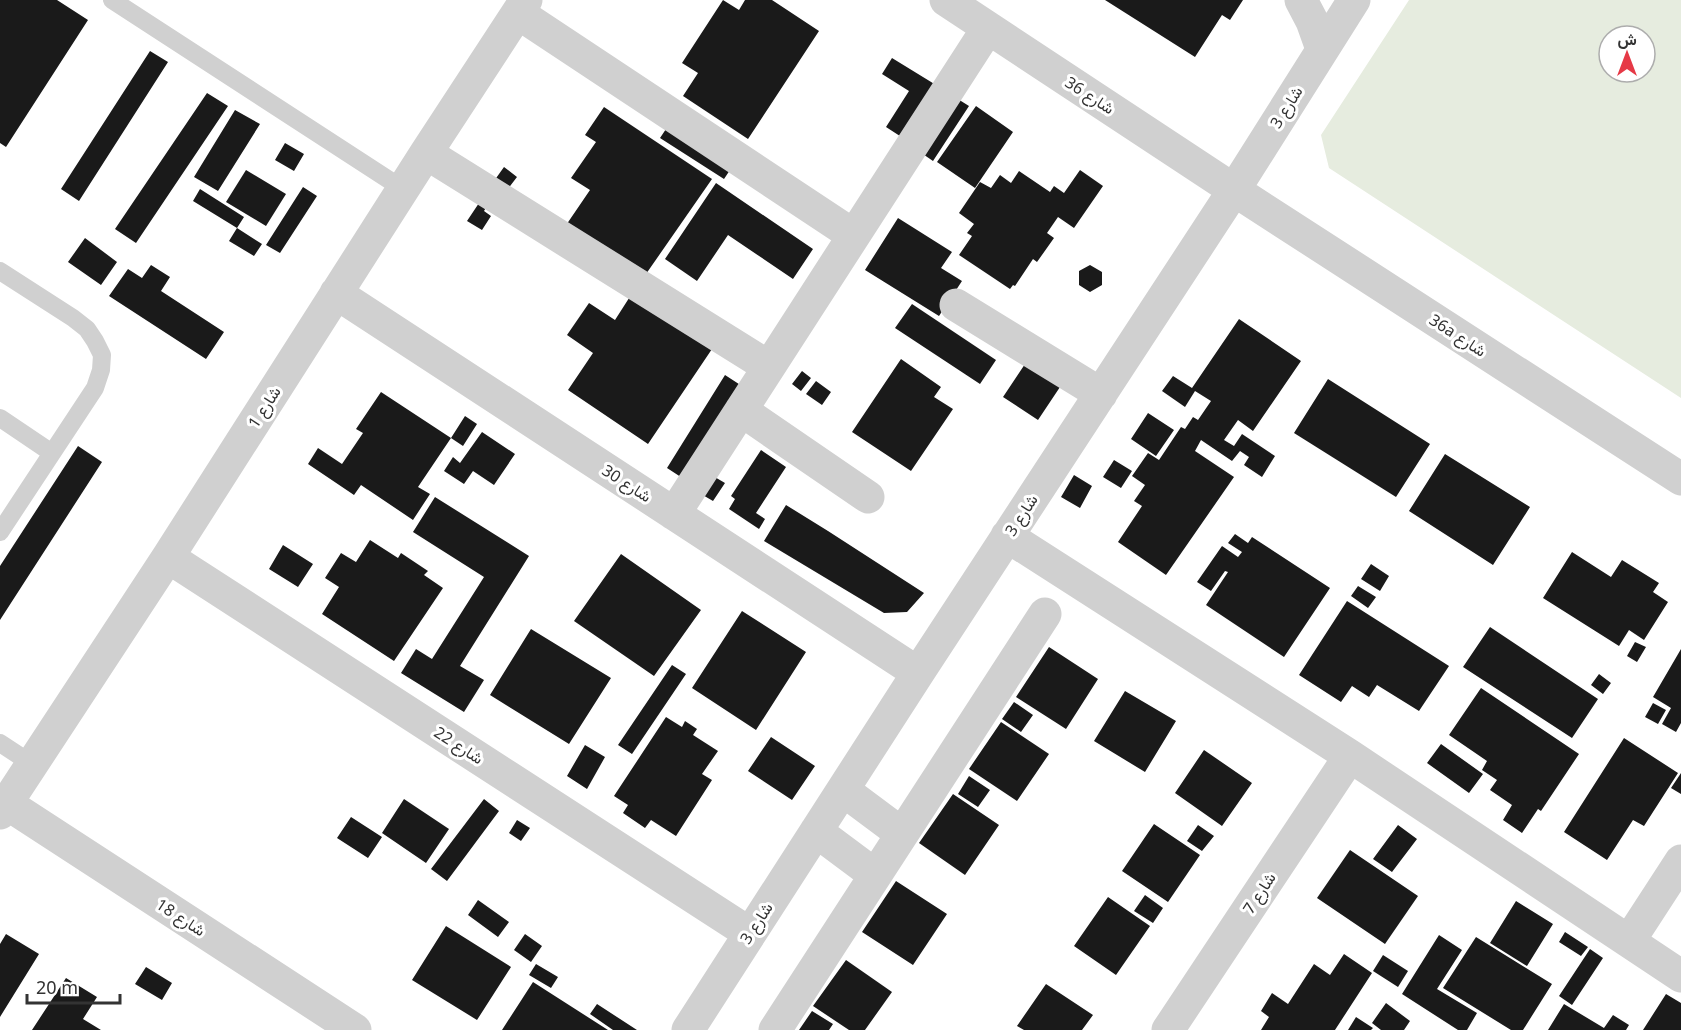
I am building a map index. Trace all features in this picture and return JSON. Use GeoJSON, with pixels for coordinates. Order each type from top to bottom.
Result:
{"type":"FeatureCollection","features":[{"type":"Feature","properties":{"kind":"street","name":"شارع 36"},"geometry":{"type":"LineString","coordinates":[[946,0],[1234,190]]}},
{"type":"Feature","properties":{"kind":"street"},"geometry":{"type":"LineString","coordinates":[[1301,0],[1312,21],[1322,49]]}},
{"type":"Feature","properties":{"kind":"street","name":"شارع 3"},"geometry":{"type":"LineString","coordinates":[[688,1030],[1234,190],[1354,0]]}},
{"type":"Feature","properties":{"kind":"street","name":"شارع 1"},"geometry":{"type":"LineString","coordinates":[[3,808],[522,6]]}},
{"type":"Feature","properties":{"kind":"street"},"geometry":{"type":"LineString","coordinates":[[522,6],[854,236]]}},
{"type":"Feature","properties":{"kind":"street"},"geometry":{"type":"LineString","coordinates":[[674,514],[988,28]]}},
{"type":"Feature","properties":{"kind":"street"},"geometry":{"type":"LineString","coordinates":[[426,153],[769,367]]}},
{"type":"Feature","properties":{"kind":"street","name":"36a شارع"},"geometry":{"type":"LineString","coordinates":[[1234,190],[1681,479]]}},
{"type":"Feature","properties":{"kind":"street","name":"شارع 30"},"geometry":{"type":"LineString","coordinates":[[336,293],[918,673]]}},
{"type":"Feature","properties":{"kind":"street"},"geometry":{"type":"LineString","coordinates":[[956,305],[1101,394]]}},
{"type":"Feature","properties":{"kind":"street"},"geometry":{"type":"LineString","coordinates":[[741,410],[868,497]]}},
{"type":"Feature","properties":{"kind":"street"},"geometry":{"type":"LineString","coordinates":[[1007,536],[1350,756],[1681,976]]}},
{"type":"Feature","properties":{"kind":"street","name":"شارع 22"},"geometry":{"type":"LineString","coordinates":[[168,556],[749,933]]}},
{"type":"Feature","properties":{"kind":"street"},"geometry":{"type":"LineString","coordinates":[[775,1030],[1045,614]]}},
{"type":"Feature","properties":{"kind":"street","name":"شارع 7"},"geometry":{"type":"LineString","coordinates":[[1168,1030],[1350,756]]}},
{"type":"Feature","properties":{"kind":"street"},"geometry":{"type":"LineString","coordinates":[[843,790],[902,834]]}},
{"type":"Feature","properties":{"kind":"street","name":"شارع 18"},"geometry":{"type":"LineString","coordinates":[[3,808],[355,1030]]}},
{"type":"Feature","properties":{"kind":"street"},"geometry":{"type":"LineString","coordinates":[[816,831],[875,875]]}},
{"type":"Feature","properties":{"kind":"street"},"geometry":{"type":"LineString","coordinates":[[1629,941],[1681,861]]}},
{"type":"Feature","properties":{"kind":"lane"},"geometry":{"type":"LineString","coordinates":[[112,0],[404,189]]}},
{"type":"Feature","properties":{"kind":"lane"},"geometry":{"type":"LineString","coordinates":[[0,271],[87,329],[102,355],[95,388],[0,532]]}},
{"type":"Feature","properties":{"kind":"lane"},"geometry":{"type":"LineString","coordinates":[[0,418],[52,453]]}},
{"type":"Feature","properties":{"kind":"lane"},"geometry":{"type":"LineString","coordinates":[[0,743],[32,764]]}},
{"type":"Feature","properties":{"kind":"shaded area"},"geometry":{"type":"Polygon","coordinates":[[[1409,0],[1681,0],[1681,398],[1329,168],[1321,135],[1409,0]]]}},
{"type":"Feature","properties":{"kind":"building"},"geometry":{"type":"Polygon","coordinates":[[[0,0],[57,0],[88,20],[6,147],[0,143],[0,0]]]}},
{"type":"Feature","properties":{"kind":"building"},"geometry":{"type":"Polygon","coordinates":[[[723,0],[739,10],[745,0],[772,0],[819,31],[748,139],[683,96],[698,73],[682,63],[723,0]]]}},
{"type":"Feature","properties":{"kind":"building"},"geometry":{"type":"Polygon","coordinates":[[[1105,0],[1243,0],[1230,20],[1222,15],[1195,57],[1105,0]]]}},
{"type":"Feature","properties":{"kind":"building"},"geometry":{"type":"Polygon","coordinates":[[[150,51],[168,62],[79,201],[61,189],[150,51]]]}},
{"type":"Feature","properties":{"kind":"building"},"geometry":{"type":"Polygon","coordinates":[[[892,58],[936,85],[903,138],[886,127],[909,91],[882,74],[892,58]]]}},
{"type":"Feature","properties":{"kind":"building"},"geometry":{"type":"Polygon","coordinates":[[[207,93],[228,106],[136,243],[115,229],[207,93]]]}},
{"type":"Feature","properties":{"kind":"building"},"geometry":{"type":"Polygon","coordinates":[[[953,96],[969,106],[933,161],[917,150],[953,96]]]}},
{"type":"Feature","properties":{"kind":"building"},"geometry":{"type":"Polygon","coordinates":[[[976,106],[1013,132],[975,188],[937,162],[976,106]]]}},
{"type":"Feature","properties":{"kind":"building"},"geometry":{"type":"Polygon","coordinates":[[[604,107],[712,179],[646,274],[560,234],[590,190],[571,178],[596,142],[585,135],[604,107]]]}},
{"type":"Feature","properties":{"kind":"building"},"geometry":{"type":"Polygon","coordinates":[[[235,110],[260,124],[218,191],[194,177],[235,110]]]}},
{"type":"Feature","properties":{"kind":"building"},"geometry":{"type":"Polygon","coordinates":[[[668,126],[732,167],[724,179],[660,138],[668,126]]]}},
{"type":"Feature","properties":{"kind":"building"},"geometry":{"type":"Polygon","coordinates":[[[285,143],[304,154],[294,171],[275,160],[285,143]]]}},
{"type":"Feature","properties":{"kind":"building"},"geometry":{"type":"Polygon","coordinates":[[[504,167],[517,177],[507,190],[489,188],[504,167]]]}},
{"type":"Feature","properties":{"kind":"building"},"geometry":{"type":"Polygon","coordinates":[[[246,170],[286,194],[266,226],[226,202],[246,170]]]}},
{"type":"Feature","properties":{"kind":"building"},"geometry":{"type":"Polygon","coordinates":[[[1080,170],[1103,186],[1074,228],[1058,217],[1047,233],[1054,238],[1037,262],[1033,259],[1015,286],[1013,285],[1010,289],[959,255],[972,236],[967,233],[974,224],[959,213],[980,182],[991,188],[1000,175],[1011,183],[1019,171],[1050,192],[1054,186],[1064,193],[1080,170]]]}},
{"type":"Feature","properties":{"kind":"building"},"geometry":{"type":"Polygon","coordinates":[[[716,183],[813,249],[793,279],[728,235],[697,281],[665,259],[716,183]]]}},
{"type":"Feature","properties":{"kind":"building"},"geometry":{"type":"Polygon","coordinates":[[[303,187],[317,196],[280,253],[266,245],[303,187]]]}},
{"type":"Feature","properties":{"kind":"building"},"geometry":{"type":"Polygon","coordinates":[[[200,189],[244,217],[237,228],[193,201],[200,189]]]}},
{"type":"Feature","properties":{"kind":"building"},"geometry":{"type":"Polygon","coordinates":[[[481,200],[488,204],[484,211],[491,216],[482,230],[467,221],[481,200]]]}},
{"type":"Feature","properties":{"kind":"building"},"geometry":{"type":"Polygon","coordinates":[[[898,218],[952,252],[941,268],[962,281],[939,316],[865,270],[898,218]]]}},
{"type":"Feature","properties":{"kind":"building"},"geometry":{"type":"Polygon","coordinates":[[[237,228],[262,244],[254,256],[229,241],[237,228]]]}},
{"type":"Feature","properties":{"kind":"building"},"geometry":{"type":"Polygon","coordinates":[[[85,238],[117,262],[101,285],[68,262],[85,238]]]}},
{"type":"Feature","properties":{"kind":"building"},"geometry":{"type":"Polygon","coordinates":[[[151,265],[170,277],[161,291],[224,332],[206,359],[109,296],[128,269],[142,278],[151,265]]]}},
{"type":"Feature","properties":{"kind":"building"},"geometry":{"type":"Polygon","coordinates":[[[1090,265],[1102,272],[1102,285],[1090,292],[1079,285],[1079,271],[1090,265]]]}},
{"type":"Feature","properties":{"kind":"building"},"geometry":{"type":"Polygon","coordinates":[[[631,295],[712,349],[648,444],[568,390],[593,353],[567,335],[589,303],[615,320],[631,295]]]}},
{"type":"Feature","properties":{"kind":"building"},"geometry":{"type":"Polygon","coordinates":[[[912,304],[996,360],[980,384],[895,328],[912,304]]]}},
{"type":"Feature","properties":{"kind":"building"},"geometry":{"type":"Polygon","coordinates":[[[1239,319],[1301,361],[1253,431],[1238,420],[1224,440],[1234,446],[1242,434],[1275,456],[1262,477],[1244,465],[1249,457],[1240,451],[1232,461],[1201,440],[1195,451],[1234,477],[1166,575],[1118,542],[1142,506],[1134,501],[1145,485],[1132,476],[1148,453],[1159,460],[1181,427],[1185,429],[1193,417],[1198,420],[1211,401],[1195,391],[1185,407],[1162,391],[1173,376],[1192,388],[1239,319]]]}},
{"type":"Feature","properties":{"kind":"building"},"geometry":{"type":"Polygon","coordinates":[[[901,359],[941,387],[934,397],[953,409],[911,471],[852,432],[901,359]]]}},
{"type":"Feature","properties":{"kind":"building"},"geometry":{"type":"Polygon","coordinates":[[[1025,364],[1060,387],[1038,420],[1003,397],[1025,364]]]}},
{"type":"Feature","properties":{"kind":"building"},"geometry":{"type":"Polygon","coordinates":[[[802,371],[811,378],[801,391],[792,384],[802,371]]]}},
{"type":"Feature","properties":{"kind":"building"},"geometry":{"type":"Polygon","coordinates":[[[725,375],[745,388],[687,481],[667,468],[725,375]]]}},
{"type":"Feature","properties":{"kind":"building"},"geometry":{"type":"Polygon","coordinates":[[[1328,379],[1430,444],[1396,497],[1294,433],[1328,379]]]}},
{"type":"Feature","properties":{"kind":"building"},"geometry":{"type":"Polygon","coordinates":[[[816,381],[831,392],[822,405],[806,394],[816,381]]]}},
{"type":"Feature","properties":{"kind":"building"},"geometry":{"type":"Polygon","coordinates":[[[381,392],[451,438],[418,487],[430,494],[413,520],[361,485],[354,495],[308,464],[318,448],[342,464],[363,433],[356,429],[381,392]]]}},
{"type":"Feature","properties":{"kind":"building"},"geometry":{"type":"Polygon","coordinates":[[[1148,413],[1174,430],[1156,456],[1131,439],[1148,413]]]}},
{"type":"Feature","properties":{"kind":"building"},"geometry":{"type":"Polygon","coordinates":[[[465,416],[477,424],[463,446],[451,438],[465,416]]]}},
{"type":"Feature","properties":{"kind":"building"},"geometry":{"type":"Polygon","coordinates":[[[482,432],[515,454],[494,485],[473,471],[464,484],[444,471],[453,457],[460,463],[482,432]]]}},
{"type":"Feature","properties":{"kind":"building"},"geometry":{"type":"Polygon","coordinates":[[[78,446],[102,462],[0,620],[0,566],[78,446]]]}},
{"type":"Feature","properties":{"kind":"building"},"geometry":{"type":"Polygon","coordinates":[[[761,450],[786,467],[756,513],[765,519],[759,529],[729,509],[735,499],[731,496],[761,450]]]}},
{"type":"Feature","properties":{"kind":"building"},"geometry":{"type":"Polygon","coordinates":[[[1445,454],[1530,507],[1493,565],[1409,511],[1445,454]]]}},
{"type":"Feature","properties":{"kind":"building"},"geometry":{"type":"Polygon","coordinates":[[[1114,460],[1132,471],[1121,488],[1103,477],[1114,460]]]}},
{"type":"Feature","properties":{"kind":"building"},"geometry":{"type":"Polygon","coordinates":[[[1074,475],[1092,486],[1080,508],[1061,497],[1074,475]]]}},
{"type":"Feature","properties":{"kind":"building"},"geometry":{"type":"Polygon","coordinates":[[[713,476],[725,483],[713,501],[701,494],[713,476]]]}},
{"type":"Feature","properties":{"kind":"building"},"geometry":{"type":"Polygon","coordinates":[[[435,497],[529,556],[460,666],[484,680],[464,712],[401,673],[416,649],[432,659],[484,577],[413,532],[435,497]]]}},
{"type":"Feature","properties":{"kind":"building"},"geometry":{"type":"Polygon","coordinates":[[[786,505],[924,593],[907,612],[884,613],[764,541],[786,505]]]}},
{"type":"Feature","properties":{"kind":"building"},"geometry":{"type":"Polygon","coordinates":[[[1235,534],[1248,543],[1252,537],[1330,588],[1284,657],[1206,605],[1228,572],[1225,571],[1211,591],[1197,582],[1222,546],[1238,557],[1242,552],[1228,543],[1235,534]]]}},
{"type":"Feature","properties":{"kind":"building"},"geometry":{"type":"Polygon","coordinates":[[[370,540],[398,558],[401,553],[428,571],[424,575],[443,588],[394,661],[322,614],[339,587],[325,578],[341,553],[356,562],[370,540]]]}},
{"type":"Feature","properties":{"kind":"building"},"geometry":{"type":"Polygon","coordinates":[[[283,545],[313,564],[298,587],[269,569],[283,545]]]}},
{"type":"Feature","properties":{"kind":"building"},"geometry":{"type":"Polygon","coordinates":[[[1572,552],[1611,577],[1622,560],[1659,583],[1653,592],[1668,602],[1644,640],[1629,630],[1619,646],[1543,598],[1572,552]]]}},
{"type":"Feature","properties":{"kind":"building"},"geometry":{"type":"Polygon","coordinates":[[[621,554],[701,610],[654,676],[574,621],[621,554]]]}},
{"type":"Feature","properties":{"kind":"building"},"geometry":{"type":"Polygon","coordinates":[[[1371,564],[1389,576],[1380,591],[1361,579],[1371,564]]]}},
{"type":"Feature","properties":{"kind":"building"},"geometry":{"type":"Polygon","coordinates":[[[1358,586],[1376,597],[1368,608],[1351,596],[1358,586]]]}},
{"type":"Feature","properties":{"kind":"building"},"geometry":{"type":"Polygon","coordinates":[[[1347,601],[1449,666],[1419,711],[1377,685],[1369,697],[1352,686],[1341,702],[1299,675],[1347,601]]]}},
{"type":"Feature","properties":{"kind":"building"},"geometry":{"type":"Polygon","coordinates":[[[742,611],[806,652],[756,730],[692,688],[742,611]]]}},
{"type":"Feature","properties":{"kind":"building"},"geometry":{"type":"Polygon","coordinates":[[[1490,627],[1598,699],[1572,738],[1463,667],[1490,627]]]}},
{"type":"Feature","properties":{"kind":"building"},"geometry":{"type":"Polygon","coordinates":[[[531,629],[611,678],[569,744],[490,695],[531,629]]]}},
{"type":"Feature","properties":{"kind":"building"},"geometry":{"type":"Polygon","coordinates":[[[1635,642],[1646,647],[1637,662],[1627,656],[1635,642]]]}},
{"type":"Feature","properties":{"kind":"building"},"geometry":{"type":"Polygon","coordinates":[[[1049,647],[1098,679],[1066,729],[1016,697],[1049,647]]]}},
{"type":"Feature","properties":{"kind":"building"},"geometry":{"type":"Polygon","coordinates":[[[1681,649],[1681,723],[1676,732],[1662,724],[1671,708],[1653,697],[1681,649]]]}},
{"type":"Feature","properties":{"kind":"building"},"geometry":{"type":"Polygon","coordinates":[[[672,665],[686,674],[632,754],[618,745],[672,665]]]}},
{"type":"Feature","properties":{"kind":"building"},"geometry":{"type":"Polygon","coordinates":[[[1599,674],[1611,683],[1603,694],[1591,685],[1599,674]]]}},
{"type":"Feature","properties":{"kind":"building"},"geometry":{"type":"Polygon","coordinates":[[[1481,688],[1579,754],[1541,811],[1538,809],[1522,833],[1503,820],[1512,805],[1490,790],[1497,780],[1482,770],[1487,761],[1449,735],[1481,688]]]}},
{"type":"Feature","properties":{"kind":"building"},"geometry":{"type":"Polygon","coordinates":[[[1125,691],[1176,721],[1145,772],[1094,741],[1125,691]]]}},
{"type":"Feature","properties":{"kind":"building"},"geometry":{"type":"Polygon","coordinates":[[[1014,702],[1033,715],[1021,732],[1002,719],[1014,702]]]}},
{"type":"Feature","properties":{"kind":"building"},"geometry":{"type":"Polygon","coordinates":[[[1653,703],[1666,710],[1658,724],[1645,717],[1653,703]]]}},
{"type":"Feature","properties":{"kind":"building"},"geometry":{"type":"Polygon","coordinates":[[[666,717],[682,727],[685,721],[697,729],[693,735],[718,751],[702,774],[712,780],[676,836],[651,820],[645,828],[623,813],[628,805],[614,796],[666,717]]]}},
{"type":"Feature","properties":{"kind":"building"},"geometry":{"type":"Polygon","coordinates":[[[1001,722],[1049,754],[1017,801],[969,769],[1001,722]]]}},
{"type":"Feature","properties":{"kind":"building"},"geometry":{"type":"Polygon","coordinates":[[[771,737],[815,766],[792,800],[748,771],[771,737]]]}},
{"type":"Feature","properties":{"kind":"building"},"geometry":{"type":"Polygon","coordinates":[[[1624,738],[1678,773],[1644,826],[1633,820],[1607,860],[1564,832],[1624,738]]]}},
{"type":"Feature","properties":{"kind":"building"},"geometry":{"type":"Polygon","coordinates":[[[1441,744],[1483,774],[1469,793],[1427,763],[1441,744]]]}},
{"type":"Feature","properties":{"kind":"building"},"geometry":{"type":"Polygon","coordinates":[[[585,745],[605,757],[587,789],[567,776],[585,745]]]}},
{"type":"Feature","properties":{"kind":"building"},"geometry":{"type":"Polygon","coordinates":[[[1204,750],[1252,783],[1222,826],[1175,793],[1204,750]]]}},
{"type":"Feature","properties":{"kind":"building"},"geometry":{"type":"Polygon","coordinates":[[[1681,773],[1681,794],[1671,788],[1681,773]]]}},
{"type":"Feature","properties":{"kind":"building"},"geometry":{"type":"Polygon","coordinates":[[[969,776],[990,790],[978,807],[958,794],[969,776]]]}},
{"type":"Feature","properties":{"kind":"building"},"geometry":{"type":"Polygon","coordinates":[[[953,794],[999,825],[965,875],[919,843],[953,794]]]}},
{"type":"Feature","properties":{"kind":"building"},"geometry":{"type":"Polygon","coordinates":[[[404,799],[449,829],[426,863],[382,833],[404,799]]]}},
{"type":"Feature","properties":{"kind":"building"},"geometry":{"type":"Polygon","coordinates":[[[484,799],[499,811],[447,881],[431,869],[484,799]]]}},
{"type":"Feature","properties":{"kind":"building"},"geometry":{"type":"Polygon","coordinates":[[[351,817],[382,837],[368,858],[337,838],[351,817]]]}},
{"type":"Feature","properties":{"kind":"building"},"geometry":{"type":"Polygon","coordinates":[[[517,820],[530,828],[521,841],[509,833],[517,820]]]}},
{"type":"Feature","properties":{"kind":"building"},"geometry":{"type":"Polygon","coordinates":[[[1154,824],[1200,855],[1168,902],[1122,871],[1154,824]]]}},
{"type":"Feature","properties":{"kind":"building"},"geometry":{"type":"Polygon","coordinates":[[[1198,825],[1214,836],[1202,851],[1187,841],[1198,825]]]}},
{"type":"Feature","properties":{"kind":"building"},"geometry":{"type":"Polygon","coordinates":[[[1398,825],[1417,839],[1392,872],[1373,859],[1398,825]]]}},
{"type":"Feature","properties":{"kind":"building"},"geometry":{"type":"Polygon","coordinates":[[[1350,850],[1418,896],[1385,944],[1317,898],[1350,850]]]}},
{"type":"Feature","properties":{"kind":"building"},"geometry":{"type":"Polygon","coordinates":[[[896,881],[947,914],[913,965],[862,932],[896,881]]]}},
{"type":"Feature","properties":{"kind":"building"},"geometry":{"type":"Polygon","coordinates":[[[1145,895],[1163,908],[1153,923],[1134,911],[1145,895]]]}},
{"type":"Feature","properties":{"kind":"building"},"geometry":{"type":"Polygon","coordinates":[[[1108,897],[1150,926],[1116,975],[1074,946],[1108,897]]]}},
{"type":"Feature","properties":{"kind":"building"},"geometry":{"type":"Polygon","coordinates":[[[478,900],[509,922],[498,937],[468,915],[478,900]]]}},
{"type":"Feature","properties":{"kind":"building"},"geometry":{"type":"Polygon","coordinates":[[[1516,901],[1553,924],[1527,966],[1490,943],[1516,901]]]}},
{"type":"Feature","properties":{"kind":"building"},"geometry":{"type":"Polygon","coordinates":[[[446,926],[511,967],[477,1020],[412,980],[446,926]]]}},
{"type":"Feature","properties":{"kind":"building"},"geometry":{"type":"Polygon","coordinates":[[[1565,932],[1588,947],[1581,956],[1559,942],[1565,932]]]}},
{"type":"Feature","properties":{"kind":"building"},"geometry":{"type":"Polygon","coordinates":[[[6,934],[39,954],[0,1017],[0,944],[6,934]]]}},
{"type":"Feature","properties":{"kind":"building"},"geometry":{"type":"Polygon","coordinates":[[[525,934],[542,946],[531,962],[514,950],[525,934]]]}},
{"type":"Feature","properties":{"kind":"building"},"geometry":{"type":"Polygon","coordinates":[[[1439,935],[1462,950],[1437,989],[1477,1013],[1467,1030],[1458,1030],[1402,994],[1439,935]]]}},
{"type":"Feature","properties":{"kind":"building"},"geometry":{"type":"Polygon","coordinates":[[[1476,937],[1552,984],[1523,1030],[1511,1030],[1443,988],[1476,937]]]}},
{"type":"Feature","properties":{"kind":"building"},"geometry":{"type":"Polygon","coordinates":[[[1590,949],[1603,958],[1572,1005],[1559,996],[1590,949]]]}},
{"type":"Feature","properties":{"kind":"building"},"geometry":{"type":"Polygon","coordinates":[[[1344,954],[1372,973],[1335,1030],[1261,1030],[1269,1017],[1261,1011],[1272,993],[1288,1004],[1314,964],[1330,975],[1344,954]]]}},
{"type":"Feature","properties":{"kind":"building"},"geometry":{"type":"Polygon","coordinates":[[[1383,955],[1408,971],[1398,987],[1373,971],[1383,955]]]}},
{"type":"Feature","properties":{"kind":"building"},"geometry":{"type":"Polygon","coordinates":[[[846,960],[892,992],[865,1030],[849,1030],[813,1006],[846,960]]]}},
{"type":"Feature","properties":{"kind":"building"},"geometry":{"type":"Polygon","coordinates":[[[536,964],[558,977],[551,988],[529,975],[536,964]]]}},
{"type":"Feature","properties":{"kind":"building"},"geometry":{"type":"Polygon","coordinates":[[[146,967],[172,983],[162,1000],[135,984],[146,967]]]}},
{"type":"Feature","properties":{"kind":"building"},"geometry":{"type":"Polygon","coordinates":[[[66,978],[97,997],[83,1019],[101,1030],[32,1030],[66,978]]]}},
{"type":"Feature","properties":{"kind":"building"},"geometry":{"type":"Polygon","coordinates":[[[533,982],[608,1030],[502,1030],[533,982]]]}},
{"type":"Feature","properties":{"kind":"building"},"geometry":{"type":"Polygon","coordinates":[[[1046,984],[1093,1015],[1082,1030],[1024,1030],[1017,1026],[1046,984]]]}},
{"type":"Feature","properties":{"kind":"building"},"geometry":{"type":"Polygon","coordinates":[[[1666,994],[1681,1003],[1681,1030],[1643,1030],[1666,994]]]}},
{"type":"Feature","properties":{"kind":"building"},"geometry":{"type":"Polygon","coordinates":[[[1386,1003],[1410,1021],[1404,1030],[1381,1030],[1372,1023],[1386,1003]]]}},
{"type":"Feature","properties":{"kind":"building"},"geometry":{"type":"Polygon","coordinates":[[[597,1004],[637,1030],[613,1030],[590,1014],[597,1004]]]}},
{"type":"Feature","properties":{"kind":"building"},"geometry":{"type":"Polygon","coordinates":[[[1564,1004],[1604,1028],[1613,1015],[1629,1025],[1626,1030],[1548,1030],[1564,1004]]]}},
{"type":"Feature","properties":{"kind":"building"},"geometry":{"type":"Polygon","coordinates":[[[812,1011],[833,1024],[829,1030],[799,1030],[812,1011]]]}},
{"type":"Feature","properties":{"kind":"building"},"geometry":{"type":"Polygon","coordinates":[[[1356,1017],[1373,1028],[1371,1030],[1348,1030],[1356,1017]]]}}]}
